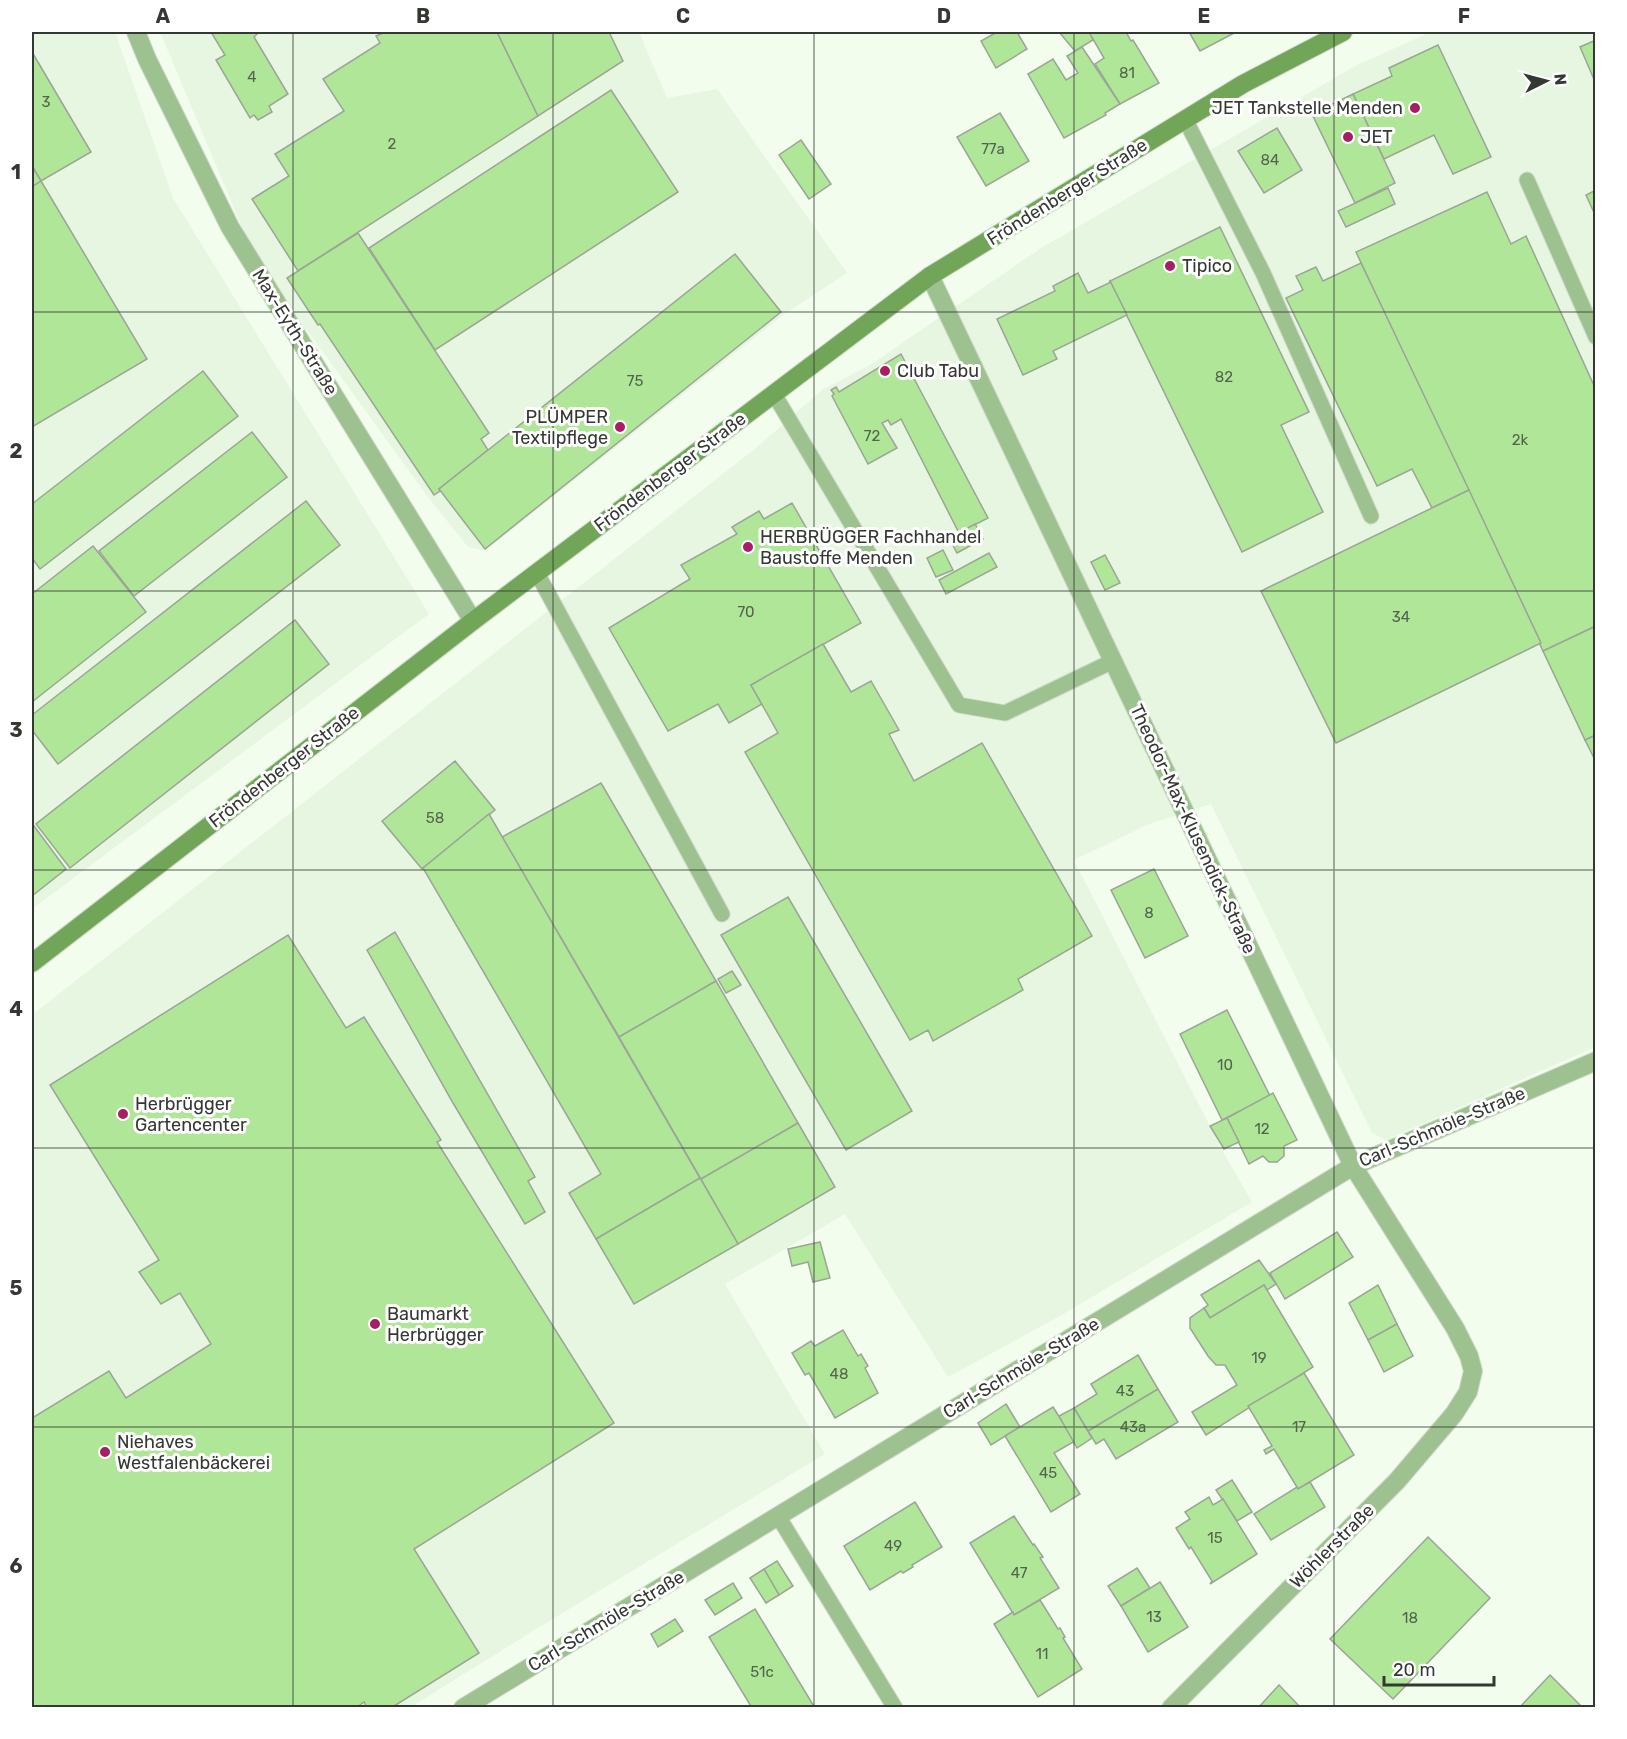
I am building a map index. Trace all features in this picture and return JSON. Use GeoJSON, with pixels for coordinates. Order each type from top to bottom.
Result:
{"type":"FeatureCollection","features":[{"type":"Feature","properties":{"kind":"main road","name":"Fröndenberger Straße"},"geometry":{"type":"LineString","coordinates":[[32,963],[474,621],[930,276],[1243,84],[1344,32]]}},
{"type":"Feature","properties":{"kind":"street","name":"Max-Eyth-Straße"},"geometry":{"type":"LineString","coordinates":[[136,32],[147,59],[230,227],[474,621]]}},
{"type":"Feature","properties":{"kind":"street","name":"Theodor-Max-Klusendick-Straße"},"geometry":{"type":"LineString","coordinates":[[930,276],[1353,1166],[1455,1328],[1469,1356],[1473,1371]]}},
{"type":"Feature","properties":{"kind":"street","name":"Carl-Schmöle-Straße"},"geometry":{"type":"LineString","coordinates":[[463,1707],[1353,1166],[1596,1061]]}},
{"type":"Feature","properties":{"kind":"street","name":"Wöhlerstraße"},"geometry":{"type":"LineString","coordinates":[[1171,1707],[1397,1481],[1454,1414],[1468,1392],[1473,1371]]}},
{"type":"Feature","properties":{"kind":"lane"},"geometry":{"type":"LineString","coordinates":[[1185,119],[1263,273],[1371,516]]}},
{"type":"Feature","properties":{"kind":"lane"},"geometry":{"type":"LineString","coordinates":[[1527,180],[1596,337]]}},
{"type":"Feature","properties":{"kind":"lane"},"geometry":{"type":"LineString","coordinates":[[774,394],[958,705],[1005,713],[1113,661]]}},
{"type":"Feature","properties":{"kind":"lane"},"geometry":{"type":"LineString","coordinates":[[537,573],[722,914]]}},
{"type":"Feature","properties":{"kind":"lane"},"geometry":{"type":"LineString","coordinates":[[778,1516],[895,1707]]}},
{"type":"Feature","properties":{"kind":"shaded area"},"geometry":{"type":"Polygon","coordinates":[[[32,32],[115,32],[173,198],[429,614],[32,909],[32,32]]]}},
{"type":"Feature","properties":{"kind":"shaded area"},"geometry":{"type":"Polygon","coordinates":[[[160,32],[639,32],[667,98],[717,89],[847,273],[783,315],[485,551],[468,547],[428,497],[272,282],[250,246],[160,32]]]}},
{"type":"Feature","properties":{"kind":"shaded area"},"geometry":{"type":"Polygon","coordinates":[[[1431,32],[1595,32],[1595,1047],[1386,1140],[1372,1133],[1211,804],[1149,824],[1074,860],[1222,1150],[1252,1202],[1060,1316],[948,1377],[845,1214],[725,1284],[825,1454],[411,1707],[32,1708],[32,1015],[756,448],[822,390],[870,365],[1041,248],[1357,65],[1431,32]]]}},
{"type":"Feature","properties":{"kind":"building"},"geometry":{"type":"Polygon","coordinates":[[[211,32],[259,32],[254,37],[288,94],[269,106],[272,112],[258,120],[254,115],[250,118],[216,60],[225,55],[211,32]]]}},
{"type":"Feature","properties":{"kind":"building"},"geometry":{"type":"Polygon","coordinates":[[[386,32],[497,32],[538,116],[298,271],[252,199],[289,176],[275,154],[344,111],[323,79],[380,43],[376,36],[386,32]]]}},
{"type":"Feature","properties":{"kind":"building"},"geometry":{"type":"Polygon","coordinates":[[[497,32],[609,32],[623,61],[538,116],[497,32]]]}},
{"type":"Feature","properties":{"kind":"building"},"geometry":{"type":"Polygon","coordinates":[[[997,32],[1017,32],[1027,49],[996,68],[981,41],[997,32]]]}},
{"type":"Feature","properties":{"kind":"building"},"geometry":{"type":"Polygon","coordinates":[[[1059,32],[1090,32],[1093,40],[1075,51],[1059,32]]]}},
{"type":"Feature","properties":{"kind":"building"},"geometry":{"type":"Polygon","coordinates":[[[1093,32],[1126,32],[1159,83],[1120,104],[1095,64],[1104,58],[1090,34],[1093,32]]]}},
{"type":"Feature","properties":{"kind":"building"},"geometry":{"type":"Polygon","coordinates":[[[1189,32],[1236,32],[1200,51],[1189,32]]]}},
{"type":"Feature","properties":{"kind":"building"},"geometry":{"type":"Polygon","coordinates":[[[1596,40],[1596,84],[1580,47],[1596,40]]]}},
{"type":"Feature","properties":{"kind":"building"},"geometry":{"type":"Polygon","coordinates":[[[1438,45],[1491,157],[1453,174],[1434,135],[1384,159],[1353,94],[1392,76],[1389,68],[1438,45]]]}},
{"type":"Feature","properties":{"kind":"building"},"geometry":{"type":"Polygon","coordinates":[[[1082,47],[1120,104],[1105,113],[1106,115],[1064,138],[1028,74],[1053,59],[1066,80],[1078,73],[1067,56],[1082,47]]]}},
{"type":"Feature","properties":{"kind":"building"},"geometry":{"type":"Polygon","coordinates":[[[32,52],[91,152],[41,181],[32,166],[32,52]]]}},
{"type":"Feature","properties":{"kind":"building"},"geometry":{"type":"Polygon","coordinates":[[[611,90],[678,192],[435,350],[369,248],[611,90]]]}},
{"type":"Feature","properties":{"kind":"building","name":"JET"},"geometry":{"type":"Polygon","coordinates":[[[1353,94],[1395,183],[1355,203],[1312,114],[1353,94]]]}},
{"type":"Feature","properties":{"kind":"building"},"geometry":{"type":"Polygon","coordinates":[[[1000,113],[1029,161],[986,186],[957,137],[1000,113]]]}},
{"type":"Feature","properties":{"kind":"building"},"geometry":{"type":"Polygon","coordinates":[[[1277,128],[1302,170],[1264,193],[1238,151],[1277,128]]]}},
{"type":"Feature","properties":{"kind":"building"},"geometry":{"type":"Polygon","coordinates":[[[801,140],[831,184],[809,199],[779,155],[801,140]]]}},
{"type":"Feature","properties":{"kind":"building"},"geometry":{"type":"Polygon","coordinates":[[[32,166],[41,181],[32,187],[32,166]]]}},
{"type":"Feature","properties":{"kind":"building"},"geometry":{"type":"Polygon","coordinates":[[[41,181],[147,359],[32,427],[32,187],[41,181]]]}},
{"type":"Feature","properties":{"kind":"building"},"geometry":{"type":"Polygon","coordinates":[[[1388,188],[1395,204],[1346,227],[1338,211],[1388,188]]]}},
{"type":"Feature","properties":{"kind":"building"},"geometry":{"type":"Polygon","coordinates":[[[1596,190],[1596,217],[1586,195],[1596,190]]]}},
{"type":"Feature","properties":{"kind":"building"},"geometry":{"type":"Polygon","coordinates":[[[1487,192],[1511,244],[1526,236],[1596,390],[1596,626],[1543,651],[1356,252],[1487,192]]]}},
{"type":"Feature","properties":{"kind":"building"},"geometry":{"type":"Polygon","coordinates":[[[1220,227],[1309,412],[1281,425],[1323,512],[1242,552],[1110,281],[1220,227]]]}},
{"type":"Feature","properties":{"kind":"building"},"geometry":{"type":"Polygon","coordinates":[[[358,233],[489,433],[481,439],[488,450],[434,495],[287,278],[358,233]]]}},
{"type":"Feature","properties":{"kind":"building"},"geometry":{"type":"Polygon","coordinates":[[[735,254],[781,312],[485,549],[439,489],[735,254]]]}},
{"type":"Feature","properties":{"kind":"building"},"geometry":{"type":"Polygon","coordinates":[[[1361,263],[1469,490],[1432,508],[1412,469],[1377,486],[1286,298],[1303,290],[1296,276],[1316,267],[1323,281],[1361,263]]]}},
{"type":"Feature","properties":{"kind":"building"},"geometry":{"type":"Polygon","coordinates":[[[1078,273],[1088,293],[1110,281],[1127,315],[1053,351],[1057,359],[1023,375],[997,319],[1055,291],[1053,286],[1078,273]]]}},
{"type":"Feature","properties":{"kind":"building"},"geometry":{"type":"Polygon","coordinates":[[[901,354],[988,518],[959,533],[901,419],[891,425],[888,420],[882,423],[897,448],[868,464],[832,396],[834,394],[831,390],[836,387],[839,392],[901,354]]]}},
{"type":"Feature","properties":{"kind":"building"},"geometry":{"type":"Polygon","coordinates":[[[203,371],[238,416],[40,569],[32,558],[32,504],[203,371]]]}},
{"type":"Feature","properties":{"kind":"building"},"geometry":{"type":"Polygon","coordinates":[[[252,432],[287,477],[134,596],[99,551],[252,432]]]}},
{"type":"Feature","properties":{"kind":"building"},"geometry":{"type":"Polygon","coordinates":[[[1469,490],[1541,643],[1336,743],[1261,591],[1469,490]]]}},
{"type":"Feature","properties":{"kind":"building"},"geometry":{"type":"Polygon","coordinates":[[[306,501],[340,545],[58,764],[32,730],[32,715],[306,501]]]}},
{"type":"Feature","properties":{"kind":"building"},"geometry":{"type":"Polygon","coordinates":[[[792,503],[861,623],[751,685],[762,704],[729,723],[718,704],[668,731],[609,628],[690,579],[681,565],[737,534],[732,527],[759,511],[764,519],[792,503]]]}},
{"type":"Feature","properties":{"kind":"building"},"geometry":{"type":"Polygon","coordinates":[[[975,524],[983,539],[957,553],[949,538],[975,524]]]}},
{"type":"Feature","properties":{"kind":"building"},"geometry":{"type":"Polygon","coordinates":[[[93,546],[146,612],[32,702],[32,594],[93,546]]]}},
{"type":"Feature","properties":{"kind":"building"},"geometry":{"type":"Polygon","coordinates":[[[943,550],[953,570],[936,577],[927,558],[943,550]]]}},
{"type":"Feature","properties":{"kind":"building"},"geometry":{"type":"Polygon","coordinates":[[[989,553],[997,567],[946,594],[939,580],[989,553]]]}},
{"type":"Feature","properties":{"kind":"building"},"geometry":{"type":"Polygon","coordinates":[[[1105,555],[1120,583],[1105,590],[1091,562],[1105,555]]]}},
{"type":"Feature","properties":{"kind":"building"},"geometry":{"type":"Polygon","coordinates":[[[295,620],[329,664],[70,868],[36,824],[295,620]]]}},
{"type":"Feature","properties":{"kind":"building"},"geometry":{"type":"Polygon","coordinates":[[[1596,626],[1596,735],[1585,740],[1543,651],[1596,626]]]}},
{"type":"Feature","properties":{"kind":"building"},"geometry":{"type":"Polygon","coordinates":[[[823,644],[851,692],[871,681],[899,730],[889,734],[914,781],[982,743],[1092,936],[1018,979],[1023,990],[933,1041],[928,1030],[910,1040],[745,752],[778,733],[751,685],[823,644]]]}},
{"type":"Feature","properties":{"kind":"building"},"geometry":{"type":"Polygon","coordinates":[[[1596,735],[1596,762],[1585,740],[1596,735]]]}},
{"type":"Feature","properties":{"kind":"building"},"geometry":{"type":"Polygon","coordinates":[[[455,761],[495,810],[422,869],[382,821],[455,761]]]}},
{"type":"Feature","properties":{"kind":"building"},"geometry":{"type":"Polygon","coordinates":[[[601,783],[716,981],[619,1037],[502,837],[601,783]]]}},
{"type":"Feature","properties":{"kind":"building"},"geometry":{"type":"Polygon","coordinates":[[[489,814],[700,1178],[596,1239],[569,1193],[601,1174],[423,868],[489,814]]]}},
{"type":"Feature","properties":{"kind":"building"},"geometry":{"type":"Polygon","coordinates":[[[34,826],[66,869],[32,896],[32,828],[34,826]]]}},
{"type":"Feature","properties":{"kind":"building"},"geometry":{"type":"Polygon","coordinates":[[[1154,869],[1188,936],[1145,958],[1111,890],[1154,869]]]}},
{"type":"Feature","properties":{"kind":"building"},"geometry":{"type":"Polygon","coordinates":[[[788,897],[912,1111],[846,1150],[721,935],[788,897]]]}},
{"type":"Feature","properties":{"kind":"building"},"geometry":{"type":"Polygon","coordinates":[[[395,932],[535,1177],[528,1181],[545,1212],[525,1224],[453,1103],[367,950],[395,932]]]}},
{"type":"Feature","properties":{"kind":"building","name":"Baumarkt Herbrügger"},"geometry":{"type":"Polygon","coordinates":[[[288,935],[346,1028],[364,1017],[441,1140],[437,1142],[614,1423],[414,1549],[479,1653],[391,1708],[367,1708],[364,1702],[356,1708],[32,1708],[32,1413],[34,1417],[109,1371],[126,1398],[211,1344],[180,1293],[161,1304],[139,1272],[159,1260],[50,1085],[288,935]]]}},
{"type":"Feature","properties":{"kind":"building"},"geometry":{"type":"Polygon","coordinates":[[[732,971],[741,985],[726,993],[718,979],[732,971]]]}},
{"type":"Feature","properties":{"kind":"building"},"geometry":{"type":"Polygon","coordinates":[[[716,981],[798,1123],[701,1179],[619,1037],[716,981]]]}},
{"type":"Feature","properties":{"kind":"building"},"geometry":{"type":"Polygon","coordinates":[[[1227,1010],[1270,1096],[1222,1120],[1180,1034],[1227,1010]]]}},
{"type":"Feature","properties":{"kind":"building"},"geometry":{"type":"Polygon","coordinates":[[[1273,1093],[1297,1140],[1284,1146],[1284,1156],[1277,1162],[1269,1162],[1263,1156],[1249,1164],[1227,1118],[1273,1093]]]}},
{"type":"Feature","properties":{"kind":"building"},"geometry":{"type":"Polygon","coordinates":[[[1227,1118],[1239,1142],[1224,1149],[1210,1126],[1227,1118]]]}},
{"type":"Feature","properties":{"kind":"building"},"geometry":{"type":"Polygon","coordinates":[[[798,1123],[835,1187],[738,1244],[701,1179],[798,1123]]]}},
{"type":"Feature","properties":{"kind":"building"},"geometry":{"type":"Polygon","coordinates":[[[700,1178],[738,1244],[634,1304],[596,1239],[700,1178]]]}},
{"type":"Feature","properties":{"kind":"building"},"geometry":{"type":"Polygon","coordinates":[[[1337,1232],[1353,1257],[1285,1299],[1270,1273],[1337,1232]]]}},
{"type":"Feature","properties":{"kind":"building"},"geometry":{"type":"Polygon","coordinates":[[[820,1242],[830,1278],[813,1282],[808,1262],[792,1266],[788,1249],[820,1242]]]}},
{"type":"Feature","properties":{"kind":"building"},"geometry":{"type":"Polygon","coordinates":[[[1259,1260],[1276,1284],[1267,1290],[1264,1285],[1210,1318],[1204,1308],[1208,1305],[1201,1295],[1259,1260]]]}},
{"type":"Feature","properties":{"kind":"building"},"geometry":{"type":"Polygon","coordinates":[[[1264,1285],[1313,1367],[1206,1435],[1192,1412],[1237,1385],[1225,1365],[1216,1365],[1208,1356],[1190,1328],[1190,1318],[1204,1308],[1210,1318],[1264,1285]]]}},
{"type":"Feature","properties":{"kind":"building"},"geometry":{"type":"Polygon","coordinates":[[[1378,1285],[1397,1324],[1368,1340],[1349,1303],[1378,1285]]]}},
{"type":"Feature","properties":{"kind":"building"},"geometry":{"type":"Polygon","coordinates":[[[1397,1324],[1413,1356],[1384,1372],[1368,1340],[1397,1324]]]}},
{"type":"Feature","properties":{"kind":"building"},"geometry":{"type":"Polygon","coordinates":[[[843,1330],[858,1356],[861,1354],[868,1366],[865,1368],[878,1393],[835,1418],[809,1373],[805,1375],[792,1353],[811,1341],[815,1346],[843,1330]]]}},
{"type":"Feature","properties":{"kind":"building"},"geometry":{"type":"Polygon","coordinates":[[[1138,1355],[1158,1389],[1088,1431],[1074,1408],[1097,1394],[1091,1384],[1138,1355]]]}},
{"type":"Feature","properties":{"kind":"building"},"geometry":{"type":"Polygon","coordinates":[[[1304,1373],[1354,1455],[1298,1489],[1274,1449],[1266,1454],[1264,1450],[1272,1446],[1248,1406],[1304,1373]]]}},
{"type":"Feature","properties":{"kind":"building"},"geometry":{"type":"Polygon","coordinates":[[[1158,1389],[1178,1422],[1116,1459],[1104,1439],[1096,1444],[1088,1431],[1158,1389]]]}},
{"type":"Feature","properties":{"kind":"building"},"geometry":{"type":"Polygon","coordinates":[[[1006,1404],[1020,1427],[991,1445],[978,1423],[1006,1404]]]}},
{"type":"Feature","properties":{"kind":"building"},"geometry":{"type":"Polygon","coordinates":[[[1053,1407],[1075,1441],[1054,1453],[1080,1494],[1051,1512],[1005,1436],[1053,1407]]]}},
{"type":"Feature","properties":{"kind":"building"},"geometry":{"type":"Polygon","coordinates":[[[1074,1408],[1092,1438],[1077,1448],[1059,1416],[1074,1408]]]}},
{"type":"Feature","properties":{"kind":"building"},"geometry":{"type":"Polygon","coordinates":[[[1232,1480],[1252,1512],[1237,1521],[1216,1490],[1232,1480]]]}},
{"type":"Feature","properties":{"kind":"building"},"geometry":{"type":"Polygon","coordinates":[[[1310,1482],[1325,1507],[1271,1540],[1254,1514],[1297,1487],[1298,1489],[1310,1482]]]}},
{"type":"Feature","properties":{"kind":"building"},"geometry":{"type":"Polygon","coordinates":[[[1209,1497],[1213,1505],[1223,1499],[1257,1554],[1210,1584],[1212,1581],[1176,1528],[1190,1519],[1185,1512],[1209,1497]]]}},
{"type":"Feature","properties":{"kind":"building"},"geometry":{"type":"Polygon","coordinates":[[[915,1502],[942,1547],[903,1573],[901,1571],[870,1590],[844,1546],[915,1502]]]}},
{"type":"Feature","properties":{"kind":"building"},"geometry":{"type":"Polygon","coordinates":[[[1014,1516],[1043,1557],[1040,1558],[1059,1588],[1014,1615],[970,1543],[1014,1516]]]}},
{"type":"Feature","properties":{"kind":"building"},"geometry":{"type":"Polygon","coordinates":[[[1428,1537],[1490,1598],[1393,1699],[1330,1639],[1428,1537]]]}},
{"type":"Feature","properties":{"kind":"building"},"geometry":{"type":"Polygon","coordinates":[[[777,1561],[793,1586],[779,1595],[764,1569],[777,1561]]]}},
{"type":"Feature","properties":{"kind":"building"},"geometry":{"type":"Polygon","coordinates":[[[1137,1568],[1150,1588],[1121,1606],[1108,1586],[1137,1568]]]}},
{"type":"Feature","properties":{"kind":"building"},"geometry":{"type":"Polygon","coordinates":[[[764,1569],[779,1595],[766,1603],[750,1578],[764,1569]]]}},
{"type":"Feature","properties":{"kind":"building"},"geometry":{"type":"Polygon","coordinates":[[[1160,1582],[1188,1627],[1148,1652],[1121,1606],[1160,1582]]]}},
{"type":"Feature","properties":{"kind":"building"},"geometry":{"type":"Polygon","coordinates":[[[733,1583],[742,1598],[715,1615],[705,1600],[733,1583]]]}},
{"type":"Feature","properties":{"kind":"building"},"geometry":{"type":"Polygon","coordinates":[[[1040,1600],[1058,1629],[1060,1628],[1065,1637],[1063,1638],[1082,1669],[1038,1697],[994,1624],[1013,1612],[1014,1615],[1040,1600]]]}},
{"type":"Feature","properties":{"kind":"building"},"geometry":{"type":"Polygon","coordinates":[[[755,1609],[815,1708],[752,1708],[709,1637],[755,1609]]]}},
{"type":"Feature","properties":{"kind":"building"},"geometry":{"type":"Polygon","coordinates":[[[675,1619],[683,1631],[658,1647],[651,1634],[675,1619]]]}},
{"type":"Feature","properties":{"kind":"building"},"geometry":{"type":"Polygon","coordinates":[[[1550,1675],[1583,1708],[1519,1708],[1550,1675]]]}},
{"type":"Feature","properties":{"kind":"building"},"geometry":{"type":"Polygon","coordinates":[[[1279,1685],[1301,1708],[1258,1708],[1279,1685]]]}},
{"type":"Feature","properties":{"kind":"place","name":"JET Tankstelle Menden"},"geometry":{"type":"Point","coordinates":[1415,108]}},
{"type":"Feature","properties":{"kind":"place","name":"JET"},"geometry":{"type":"Point","coordinates":[1348,137]}},
{"type":"Feature","properties":{"kind":"place","name":"Tipico"},"geometry":{"type":"Point","coordinates":[1170,266]}},
{"type":"Feature","properties":{"kind":"place","name":"Club Tabu"},"geometry":{"type":"Point","coordinates":[885,371]}},
{"type":"Feature","properties":{"kind":"place","name":"PLÜMPER Textilpflege"},"geometry":{"type":"Point","coordinates":[620,427]}},
{"type":"Feature","properties":{"kind":"place","name":"HERBRÜGGER Fachhandel Baustoffe Menden"},"geometry":{"type":"Point","coordinates":[748,547]}},
{"type":"Feature","properties":{"kind":"place","name":"Herbrügger Gartencenter"},"geometry":{"type":"Point","coordinates":[123,1114]}},
{"type":"Feature","properties":{"kind":"place","name":"Baumarkt Herbrügger"},"geometry":{"type":"Point","coordinates":[375,1324]}},
{"type":"Feature","properties":{"kind":"place","name":"Niehaves Westfalenbäckerei"},"geometry":{"type":"Point","coordinates":[105,1452]}}]}
